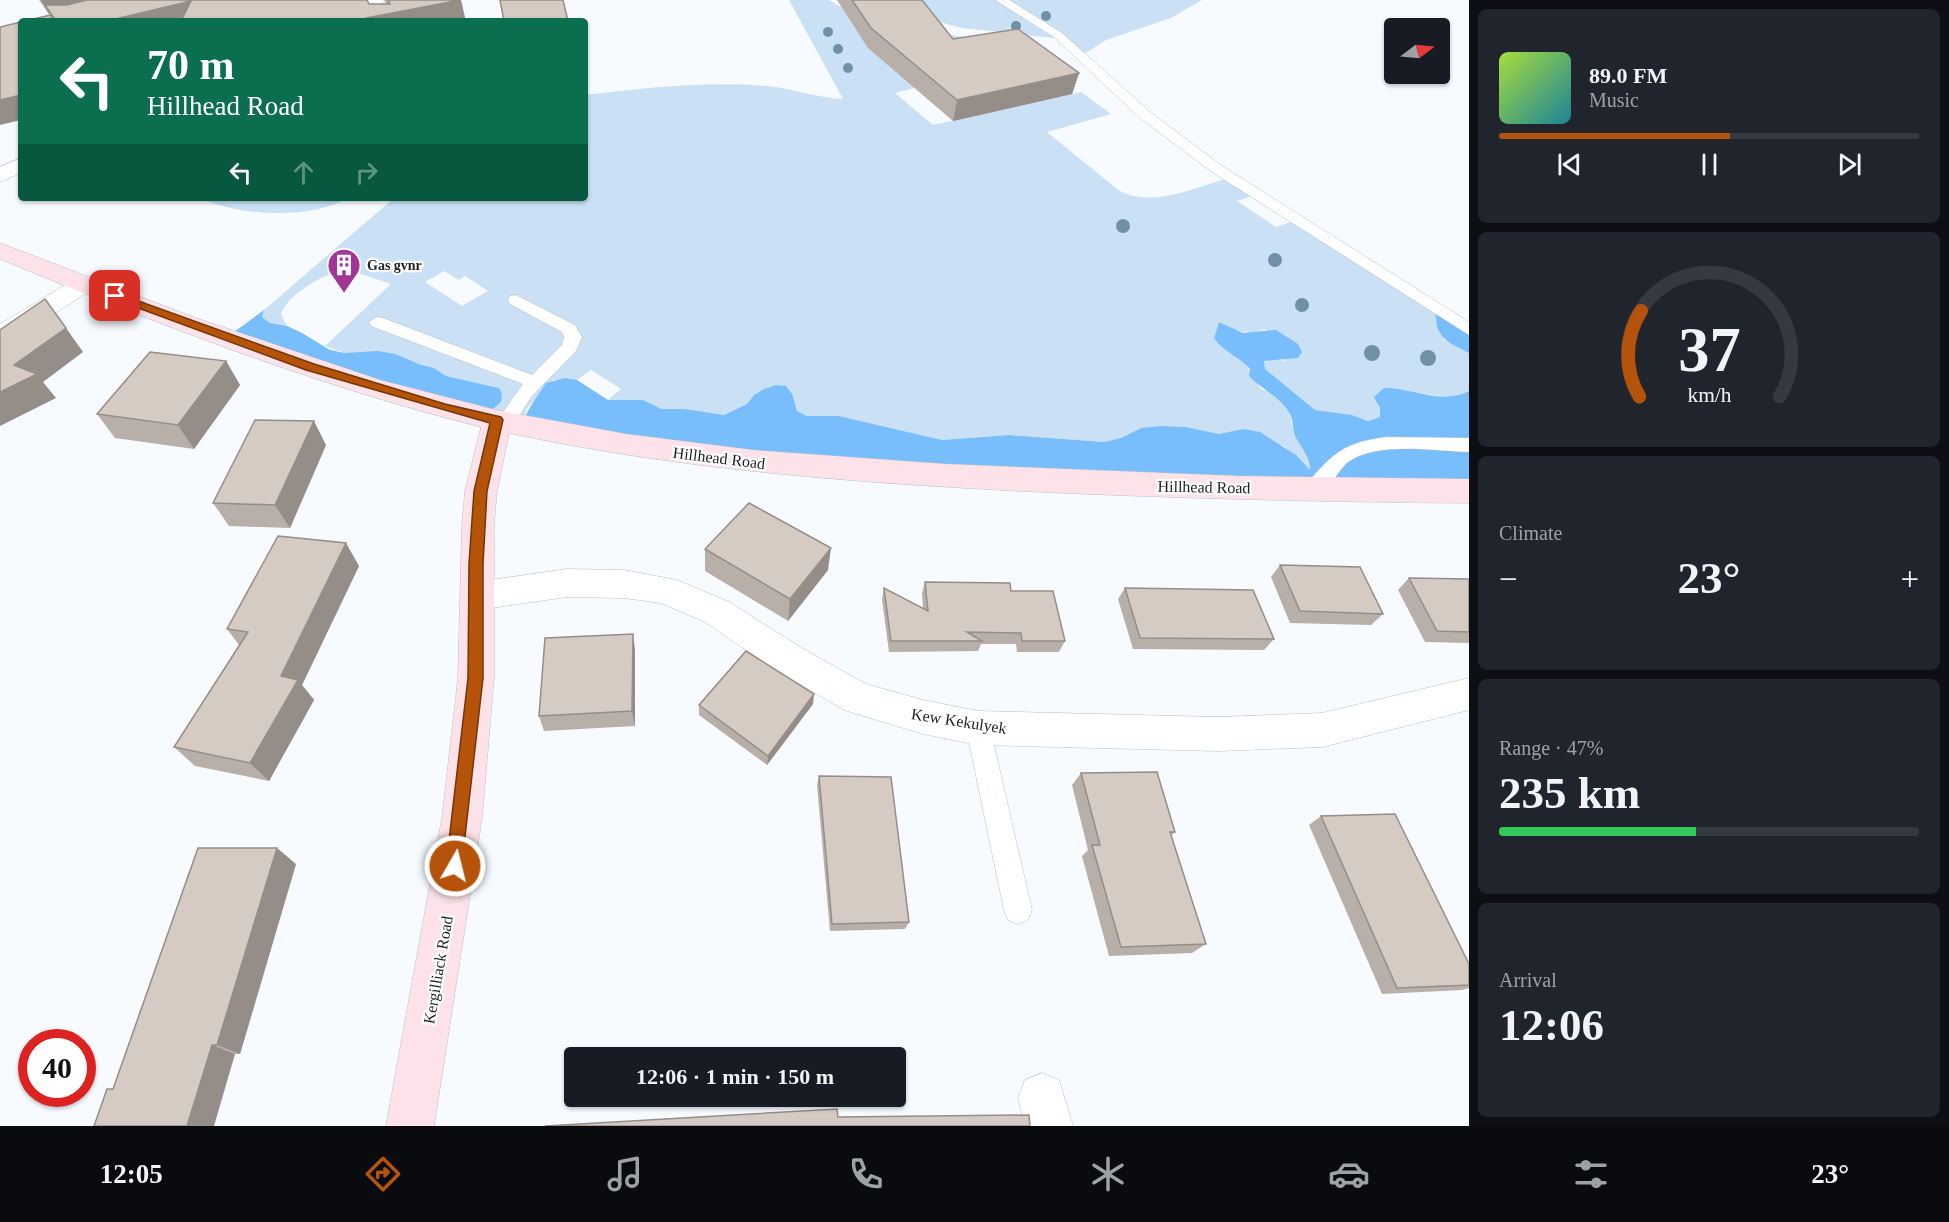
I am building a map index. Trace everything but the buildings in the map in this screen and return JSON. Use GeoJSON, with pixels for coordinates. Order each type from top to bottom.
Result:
{"type":"FeatureCollection","features":[{"type":"Feature","properties":{"kind":"street"},"geometry":{"type":"LineString","coordinates":[[374,0],[383,18]]}},
{"type":"Feature","properties":{"kind":"street"},"geometry":{"type":"LineString","coordinates":[[0,175],[18,166]]}},
{"type":"Feature","properties":{"kind":"street","name":"Hillhead Road"},"geometry":{"type":"LineString","coordinates":[[0,250],[84,284],[292,361],[445,408],[658,451],[788,466],[1151,486],[1469,491]]}},
{"type":"Feature","properties":{"kind":"street"},"geometry":{"type":"LineString","coordinates":[[0,336],[84,284]]}},
{"type":"Feature","properties":{"kind":"street","name":"Kergilliack Road"},"geometry":{"type":"LineString","coordinates":[[410,1126],[444,937],[462,818],[476,678],[476,554],[481,491],[501,421]]}},
{"type":"Feature","properties":{"kind":"street","name":"Kew Kekulyek"},"geometry":{"type":"LineString","coordinates":[[477,596],[567,583],[624,584],[665,590],[717,612],[813,674],[857,698],[912,714],[978,728],[1218,734],[1322,730],[1469,694]]}},
{"type":"Feature","properties":{"kind":"lane"},"geometry":{"type":"LineString","coordinates":[[1001,0],[1058,35],[1096,72],[1159,126],[1217,169],[1469,330]]}},
{"type":"Feature","properties":{"kind":"lane"},"geometry":{"type":"LineString","coordinates":[[1078,76],[1096,72]]}},
{"type":"Feature","properties":{"kind":"lane"},"geometry":{"type":"LineString","coordinates":[[501,421],[534,382],[570,347],[573,333],[516,300]]}},
{"type":"Feature","properties":{"kind":"lane"},"geometry":{"type":"LineString","coordinates":[[377,322],[534,382]]}},
{"type":"Feature","properties":{"kind":"lane"},"geometry":{"type":"LineString","coordinates":[[1314,489],[1344,455],[1361,447],[1469,445]]}},
{"type":"Feature","properties":{"kind":"lane"},"geometry":{"type":"LineString","coordinates":[[978,728],[1018,910]]}},
{"type":"Feature","properties":{"kind":"shaded area"},"geometry":{"type":"Polygon","coordinates":[[[789,0],[829,0],[839,6],[948,40],[952,35],[990,41],[930,84],[895,93],[933,125],[1081,92],[1111,114],[1047,132],[1117,189],[1130,195],[1158,197],[1173,195],[1229,178],[1255,195],[1237,201],[1276,227],[1296,220],[1441,312],[1438,316],[1444,339],[1469,353],[1469,391],[1451,397],[1417,393],[1380,408],[1380,417],[1368,421],[1352,415],[1315,410],[1265,369],[1264,362],[1272,359],[1286,361],[1265,329],[1247,332],[1236,330],[1219,322],[1214,338],[1245,363],[1261,389],[1273,393],[1290,414],[1294,435],[1305,448],[1310,471],[1285,447],[1243,429],[1219,434],[1186,427],[1161,426],[1141,428],[1121,438],[1104,442],[1009,435],[942,440],[839,416],[807,416],[797,411],[795,404],[754,395],[747,404],[724,415],[685,409],[662,409],[643,400],[608,400],[621,389],[591,370],[577,380],[553,380],[527,408],[522,424],[487,414],[502,393],[499,388],[446,376],[434,368],[407,360],[345,353],[325,346],[391,284],[348,272],[329,275],[306,287],[288,302],[281,314],[287,326],[270,323],[262,317],[264,310],[391,201],[588,201],[588,95],[720,84],[776,87],[843,99],[789,0]],[[444,271],[425,282],[462,306],[488,291],[465,276],[459,280],[444,271]]]}},
{"type":"Feature","properties":{"kind":"shaded area"},"geometry":{"type":"Polygon","coordinates":[[[915,0],[1202,0],[1171,18],[1106,40],[1081,56],[1063,39],[962,28],[936,21],[915,0]]]}},
{"type":"Feature","properties":{"kind":"shaded area"},"geometry":{"type":"Polygon","coordinates":[[[208,201],[341,201],[315,210],[274,213],[233,209],[208,201]]]}},
{"type":"Feature","properties":{"kind":"shaded area"},"geometry":{"type":"Polygon","coordinates":[[[264,310],[262,317],[270,323],[287,326],[330,350],[345,353],[378,351],[395,354],[434,368],[446,376],[499,388],[502,393],[501,402],[487,414],[230,335],[264,310]]]}},
{"type":"Feature","properties":{"kind":"shaded area"},"geometry":{"type":"Polygon","coordinates":[[[1433,310],[1469,328],[1469,353],[1451,344],[1440,334],[1433,310]]]}},
{"type":"Feature","properties":{"kind":"shaded area"},"geometry":{"type":"Polygon","coordinates":[[[1219,322],[1243,333],[1276,330],[1298,344],[1302,352],[1298,358],[1264,361],[1265,369],[1315,410],[1352,415],[1368,421],[1380,417],[1380,408],[1374,397],[1384,388],[1437,396],[1458,395],[1469,391],[1469,490],[894,472],[522,424],[546,383],[565,378],[577,380],[608,400],[643,400],[662,409],[685,409],[724,415],[747,404],[754,395],[764,389],[776,385],[786,386],[792,394],[797,411],[807,416],[839,416],[942,440],[1009,435],[1104,442],[1121,438],[1141,428],[1161,426],[1186,427],[1219,434],[1243,429],[1260,432],[1296,455],[1310,470],[1307,456],[1295,436],[1291,417],[1286,408],[1249,376],[1250,369],[1246,365],[1214,338],[1219,322]]]}},
{"type":"Feature","properties":{"kind":"place","name":"Gas gvnr"},"geometry":{"type":"Point","coordinates":[344,294]}},
{"type":"Feature","properties":{"kind":"route"},"geometry":{"type":"LineString","coordinates":[[115,296],[209,332],[345,379],[445,408],[497,420],[481,491],[476,564],[476,678],[455,866]]}}]}
